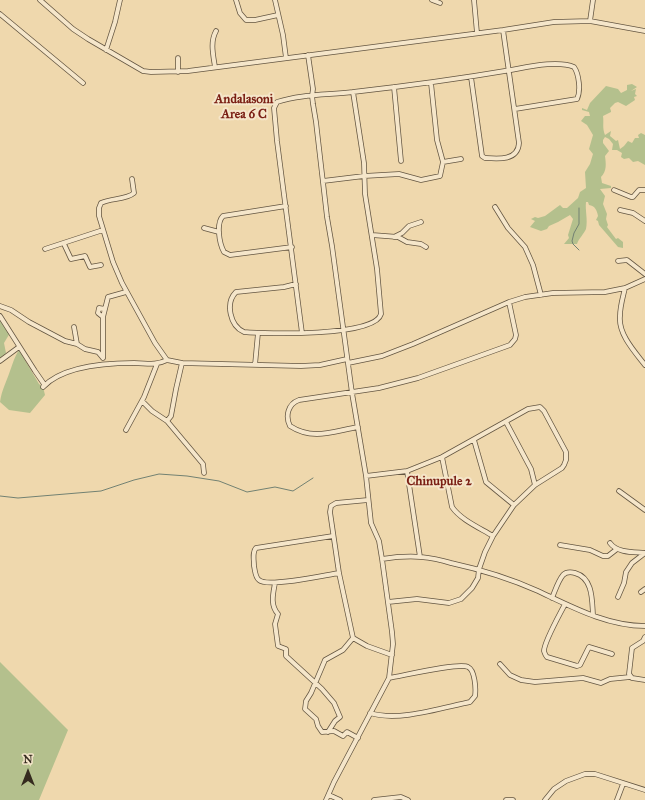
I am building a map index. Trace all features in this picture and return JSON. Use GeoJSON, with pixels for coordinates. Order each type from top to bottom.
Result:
{"type":"FeatureCollection","features":[{"type":"Feature","properties":{"kind":"street"},"geometry":{"type":"LineString","coordinates":[[40,0],[73,29],[144,72],[178,72],[503,30],[554,22],[590,21],[645,31]]}},
{"type":"Feature","properties":{"kind":"street"},"geometry":{"type":"LineString","coordinates":[[106,50],[120,0]]}},
{"type":"Feature","properties":{"kind":"street"},"geometry":{"type":"LineString","coordinates":[[236,0],[240,13],[246,20],[255,20],[278,15]]}},
{"type":"Feature","properties":{"kind":"street"},"geometry":{"type":"LineString","coordinates":[[275,0],[283,35],[286,58]]}},
{"type":"Feature","properties":{"kind":"street"},"geometry":{"type":"LineString","coordinates":[[432,0],[440,3]]}},
{"type":"Feature","properties":{"kind":"street"},"geometry":{"type":"LineString","coordinates":[[474,0],[477,33]]}},
{"type":"Feature","properties":{"kind":"street"},"geometry":{"type":"LineString","coordinates":[[590,21],[593,0]]}},
{"type":"Feature","properties":{"kind":"street"},"geometry":{"type":"LineString","coordinates":[[0,14],[83,82]]}},
{"type":"Feature","properties":{"kind":"street"},"geometry":{"type":"LineString","coordinates":[[471,77],[481,153],[485,158],[510,157],[516,153],[519,148],[519,143],[503,30]]}},
{"type":"Feature","properties":{"kind":"street"},"geometry":{"type":"LineString","coordinates":[[215,67],[212,45],[216,31]]}},
{"type":"Feature","properties":{"kind":"street"},"geometry":{"type":"LineString","coordinates":[[308,55],[324,181],[327,217],[347,361],[366,476],[371,524],[379,541],[392,632],[392,655],[389,678],[326,800]]}},
{"type":"Feature","properties":{"kind":"street"},"geometry":{"type":"LineString","coordinates":[[178,58],[178,72]]}},
{"type":"Feature","properties":{"kind":"street"},"geometry":{"type":"LineString","coordinates":[[302,333],[292,247],[277,142],[274,108],[278,102],[312,96],[431,83],[538,66],[565,64],[574,66],[577,70],[579,96],[577,99],[515,109]]}},
{"type":"Feature","properties":{"kind":"street"},"geometry":{"type":"LineString","coordinates":[[324,181],[364,176],[399,174],[421,180],[440,176],[443,162],[437,140],[431,83]]}},
{"type":"Feature","properties":{"kind":"street"},"geometry":{"type":"LineString","coordinates":[[394,87],[401,161]]}},
{"type":"Feature","properties":{"kind":"street"},"geometry":{"type":"LineString","coordinates":[[296,284],[284,287],[238,291],[234,294],[231,300],[230,314],[232,320],[242,331],[258,333],[313,333],[343,329],[374,322],[380,317],[377,269],[364,176],[364,163],[353,92]]}},
{"type":"Feature","properties":{"kind":"street"},"geometry":{"type":"LineString","coordinates":[[443,162],[461,159]]}},
{"type":"Feature","properties":{"kind":"street"},"geometry":{"type":"LineString","coordinates":[[132,179],[134,192],[131,196],[105,201],[100,205],[99,216],[113,262],[126,292],[167,360]]}},
{"type":"Feature","properties":{"kind":"street"},"geometry":{"type":"LineString","coordinates":[[614,190],[633,197],[639,190],[645,190]]}},
{"type":"Feature","properties":{"kind":"street"},"geometry":{"type":"LineString","coordinates":[[286,206],[223,216],[220,219],[219,232],[221,247],[224,252],[230,255],[292,247]]}},
{"type":"Feature","properties":{"kind":"street"},"geometry":{"type":"LineString","coordinates":[[495,207],[508,228],[525,247],[533,265],[541,295]]}},
{"type":"Feature","properties":{"kind":"street"},"geometry":{"type":"LineString","coordinates":[[620,210],[633,213],[645,221]]}},
{"type":"Feature","properties":{"kind":"street"},"geometry":{"type":"LineString","coordinates":[[394,237],[402,233],[409,226],[421,222]]}},
{"type":"Feature","properties":{"kind":"street"},"geometry":{"type":"LineString","coordinates":[[204,228],[219,232]]}},
{"type":"Feature","properties":{"kind":"street"},"geometry":{"type":"LineString","coordinates":[[45,249],[103,230]]}},
{"type":"Feature","properties":{"kind":"street"},"geometry":{"type":"LineString","coordinates":[[372,235],[394,237],[407,242],[422,244],[426,247]]}},
{"type":"Feature","properties":{"kind":"street"},"geometry":{"type":"LineString","coordinates":[[64,244],[71,259],[85,256],[90,267],[101,265]]}},
{"type":"Feature","properties":{"kind":"street"},"geometry":{"type":"LineString","coordinates":[[618,261],[627,260],[645,274]]}},
{"type":"Feature","properties":{"kind":"street"},"geometry":{"type":"LineString","coordinates":[[0,316],[44,384],[43,387],[59,375],[103,364],[157,364],[167,360],[182,363],[301,366],[320,365],[382,356],[509,302],[525,297],[553,293],[596,294],[625,288],[645,279]]}},
{"type":"Feature","properties":{"kind":"street"},"geometry":{"type":"LineString","coordinates":[[625,288],[619,317],[621,329],[630,346],[645,365]]}},
{"type":"Feature","properties":{"kind":"street"},"geometry":{"type":"LineString","coordinates":[[103,364],[103,317],[98,312],[99,308],[105,309],[108,297],[126,292]]}},
{"type":"Feature","properties":{"kind":"street"},"geometry":{"type":"LineString","coordinates":[[358,427],[313,435],[296,430],[288,423],[290,407],[295,401],[379,388],[418,378],[510,345],[515,339],[516,335],[509,302]]}},
{"type":"Feature","properties":{"kind":"street"},"geometry":{"type":"LineString","coordinates":[[0,306],[11,310],[29,322],[65,341],[77,344],[85,349],[98,352],[103,358]]}},
{"type":"Feature","properties":{"kind":"street"},"geometry":{"type":"LineString","coordinates":[[74,327],[77,344]]}},
{"type":"Feature","properties":{"kind":"street"},"geometry":{"type":"LineString","coordinates":[[255,365],[258,333]]}},
{"type":"Feature","properties":{"kind":"street"},"geometry":{"type":"LineString","coordinates":[[0,361],[19,347]]}},
{"type":"Feature","properties":{"kind":"street"},"geometry":{"type":"LineString","coordinates":[[167,422],[171,416],[182,363]]}},
{"type":"Feature","properties":{"kind":"street"},"geometry":{"type":"LineString","coordinates":[[126,430],[152,380],[157,364]]}},
{"type":"Feature","properties":{"kind":"street"},"geometry":{"type":"LineString","coordinates":[[142,401],[152,411],[167,422],[203,464],[204,473]]}},
{"type":"Feature","properties":{"kind":"street"},"geometry":{"type":"LineString","coordinates":[[366,476],[407,471],[442,457],[528,409],[540,407],[544,411],[566,452],[566,460],[562,468],[536,485],[514,505],[485,552],[479,569],[478,578],[472,588],[461,599],[449,603],[417,599],[388,602]]}},
{"type":"Feature","properties":{"kind":"street"},"geometry":{"type":"LineString","coordinates":[[506,422],[528,464],[536,485]]}},
{"type":"Feature","properties":{"kind":"street"},"geometry":{"type":"LineString","coordinates":[[474,440],[486,482],[514,505]]}},
{"type":"Feature","properties":{"kind":"street"},"geometry":{"type":"LineString","coordinates":[[442,457],[452,506],[455,511],[494,536]]}},
{"type":"Feature","properties":{"kind":"street"},"geometry":{"type":"LineString","coordinates":[[407,471],[420,557]]}},
{"type":"Feature","properties":{"kind":"street"},"geometry":{"type":"LineString","coordinates":[[619,491],[645,510]]}},
{"type":"Feature","properties":{"kind":"street"},"geometry":{"type":"LineString","coordinates":[[368,500],[333,504],[331,506],[330,512],[333,536],[339,573],[353,638],[367,646],[392,655]]}},
{"type":"Feature","properties":{"kind":"street"},"geometry":{"type":"LineString","coordinates":[[333,536],[254,549],[254,565],[257,577],[262,582],[276,583],[339,573]]}},
{"type":"Feature","properties":{"kind":"street"},"geometry":{"type":"LineString","coordinates":[[610,543],[612,547],[617,549],[645,553]]}},
{"type":"Feature","properties":{"kind":"street"},"geometry":{"type":"LineString","coordinates":[[560,545],[590,550],[603,556],[608,556],[617,549]]}},
{"type":"Feature","properties":{"kind":"street"},"geometry":{"type":"LineString","coordinates":[[618,597],[624,583],[626,572],[632,563],[645,553]]}},
{"type":"Feature","properties":{"kind":"street"},"geometry":{"type":"LineString","coordinates":[[382,559],[420,557],[434,558],[479,569],[507,578],[593,615],[632,626],[645,626]]}},
{"type":"Feature","properties":{"kind":"street"},"geometry":{"type":"LineString","coordinates":[[552,598],[562,576],[569,572],[575,573],[581,576],[589,587],[591,592],[593,615]]}},
{"type":"Feature","properties":{"kind":"street"},"geometry":{"type":"LineString","coordinates":[[276,583],[273,603],[278,614],[275,624],[278,646],[286,649],[286,656],[322,689],[334,703],[340,717],[335,721],[328,732]]}},
{"type":"Feature","properties":{"kind":"street"},"geometry":{"type":"LineString","coordinates":[[565,604],[554,625],[545,648],[545,654],[547,657],[577,666],[580,665],[589,648],[612,654]]}},
{"type":"Feature","properties":{"kind":"street"},"geometry":{"type":"LineString","coordinates":[[630,677],[632,648],[643,641],[645,637]]}},
{"type":"Feature","properties":{"kind":"street"},"geometry":{"type":"LineString","coordinates":[[353,638],[343,650],[325,660],[306,701],[305,709],[316,719],[322,732],[334,732],[343,736],[347,732],[358,738]]}},
{"type":"Feature","properties":{"kind":"street"},"geometry":{"type":"LineString","coordinates":[[500,664],[510,675],[521,680],[535,682],[583,678],[601,682],[610,679],[630,677],[645,680]]}},
{"type":"Feature","properties":{"kind":"street"},"geometry":{"type":"LineString","coordinates":[[370,713],[388,717],[402,716],[470,702],[475,696],[472,672],[470,668],[466,666],[450,667],[389,678]]}},
{"type":"Feature","properties":{"kind":"street"},"geometry":{"type":"LineString","coordinates":[[545,800],[554,789],[566,781],[585,774],[595,774],[623,784],[645,789]]}},
{"type":"Feature","properties":{"kind":"street"},"geometry":{"type":"LineString","coordinates":[[616,800],[623,784]]}},
{"type":"Feature","properties":{"kind":"street"},"geometry":{"type":"LineString","coordinates":[[329,795],[340,800]]}},
{"type":"Feature","properties":{"kind":"street"},"geometry":{"type":"LineString","coordinates":[[374,800],[401,797],[408,800]]}},
{"type":"Feature","properties":{"kind":"street"},"geometry":{"type":"LineString","coordinates":[[506,800],[513,800]]}},
{"type":"Feature","properties":{"kind":"green space"},"geometry":{"type":"Polygon","coordinates":[[[632,84],[637,87],[631,91],[636,89],[635,94],[637,96],[634,97],[635,100],[626,106],[618,102],[615,103],[610,108],[611,112],[603,116],[603,128],[605,135],[611,131],[610,136],[616,141],[618,140],[620,149],[628,141],[632,143],[635,138],[639,138],[638,135],[641,133],[645,135],[645,165],[638,161],[633,162],[629,158],[624,159],[621,157],[622,153],[617,150],[612,150],[613,144],[609,139],[605,137],[603,140],[603,143],[609,151],[605,156],[606,167],[601,177],[602,183],[611,186],[611,188],[600,189],[605,196],[603,204],[607,214],[607,227],[616,239],[618,238],[623,242],[623,248],[618,247],[599,225],[598,221],[596,220],[598,216],[596,210],[593,206],[589,205],[588,202],[586,202],[586,229],[577,244],[564,244],[569,238],[568,235],[573,219],[570,215],[541,231],[530,227],[535,221],[531,219],[545,216],[560,205],[563,208],[567,208],[578,198],[580,192],[586,188],[585,172],[590,164],[593,154],[589,149],[593,135],[587,125],[581,121],[585,116],[590,116],[589,112],[582,110],[582,108],[587,110],[590,103],[606,86],[618,89],[621,93],[627,90],[627,85],[632,84]]]}},
{"type":"Feature","properties":{"kind":"green space"},"geometry":{"type":"Polygon","coordinates":[[[0,318],[10,333],[4,343],[6,353],[0,359],[0,318]]]}},
{"type":"Feature","properties":{"kind":"green space"},"geometry":{"type":"Polygon","coordinates":[[[19,350],[39,384],[43,387],[45,395],[30,413],[9,410],[0,402],[4,386],[19,350]]]}},
{"type":"Feature","properties":{"kind":"green space"},"geometry":{"type":"Polygon","coordinates":[[[0,662],[68,730],[39,800],[0,800],[0,662]]]}},
{"type":"Feature","properties":{"kind":"waterway"},"geometry":{"type":"LineString","coordinates":[[579,208],[579,224],[572,241],[579,250]]}},
{"type":"Feature","properties":{"kind":"waterway"},"geometry":{"type":"LineString","coordinates":[[0,496],[18,498],[101,491],[134,480],[159,474],[187,476],[219,481],[247,492],[275,487],[293,491],[313,478]]}},
{"type":"Feature","properties":{"kind":"district","name":"Andalasoni Area 6 C"},"geometry":{"type":"Point","coordinates":[244,108]}},
{"type":"Feature","properties":{"kind":"district","name":"Chinupule 2"},"geometry":{"type":"Point","coordinates":[439,482]}}]}
